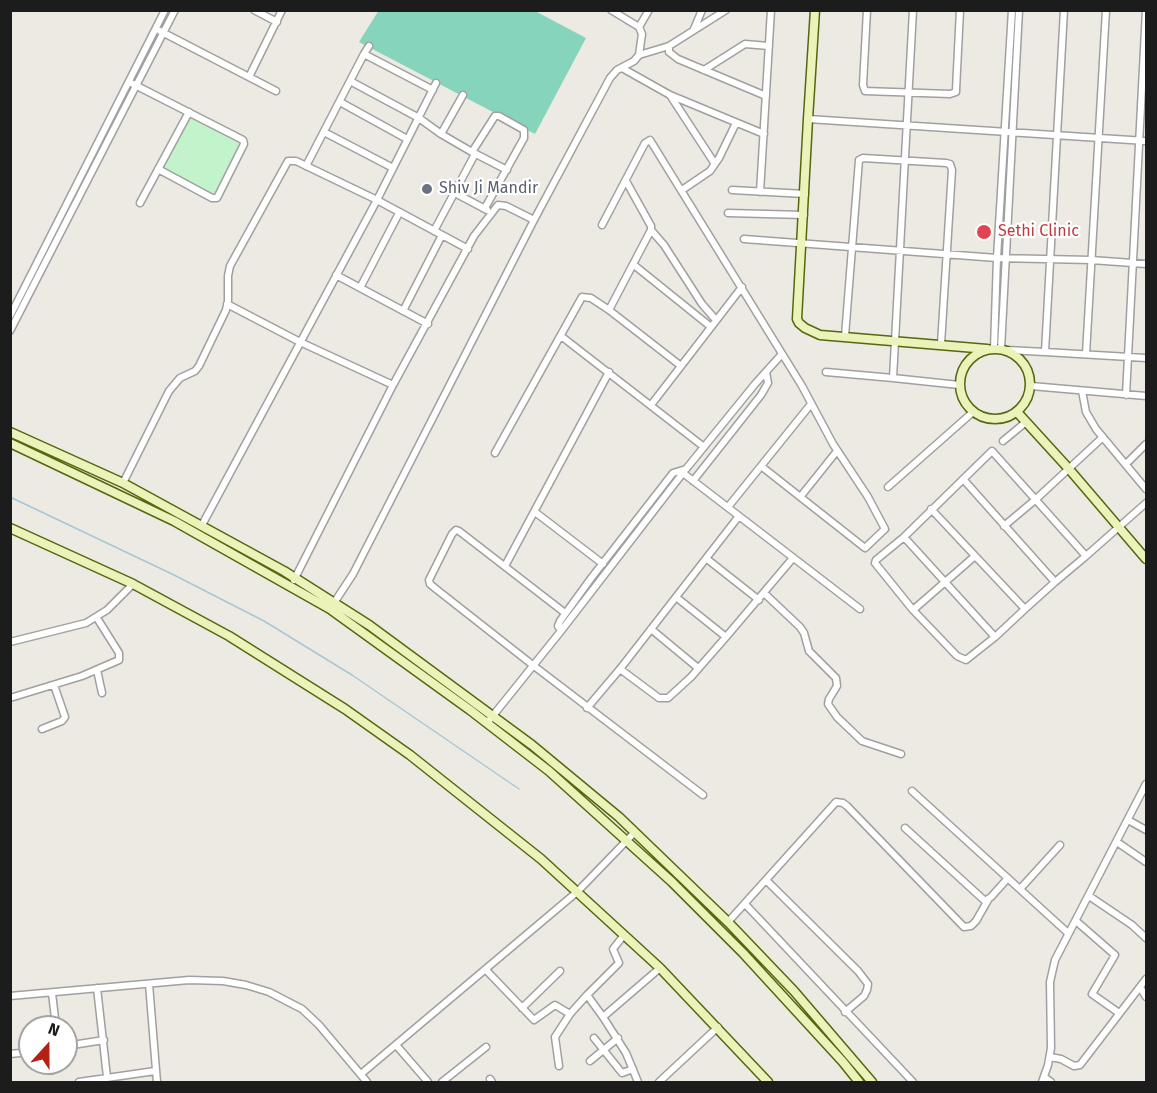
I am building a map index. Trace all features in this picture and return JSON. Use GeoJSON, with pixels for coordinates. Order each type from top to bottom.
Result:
{"type":"FeatureCollection","features":[{"type":"Feature","properties":{"kind":"main road"},"geometry":{"type":"LineString","coordinates":[[815,10],[797,319],[799,323],[820,335],[997,349],[1020,358],[1030,376],[1029,396],[1017,412],[995,419],[972,412],[962,396],[959,385],[961,373],[967,362],[976,354],[997,349]]}},
{"type":"Feature","properties":{"kind":"main road"},"geometry":{"type":"LineString","coordinates":[[1017,412],[1146,560]]}},
{"type":"Feature","properties":{"kind":"main road"},"geometry":{"type":"LineString","coordinates":[[10,432],[123,483],[295,578],[490,720],[672,882],[742,953],[843,1062],[859,1083]]}},
{"type":"Feature","properties":{"kind":"main road"},"geometry":{"type":"LineString","coordinates":[[10,442],[174,521],[290,586],[333,606]]}},
{"type":"Feature","properties":{"kind":"main road"},"geometry":{"type":"LineString","coordinates":[[10,528],[133,584],[229,636],[345,709],[468,799],[541,859],[660,968],[718,1027],[768,1083]]}},
{"type":"Feature","properties":{"kind":"main road"},"geometry":{"type":"LineString","coordinates":[[490,720],[532,745],[635,832],[728,922],[794,992],[872,1083]]}},
{"type":"Feature","properties":{"kind":"street"},"geometry":{"type":"LineString","coordinates":[[11,313],[165,10]]}},
{"type":"Feature","properties":{"kind":"street"},"geometry":{"type":"LineString","coordinates":[[10,331],[175,10]]}},
{"type":"Feature","properties":{"kind":"street"},"geometry":{"type":"LineString","coordinates":[[254,10],[277,22]]}},
{"type":"Feature","properties":{"kind":"street"},"geometry":{"type":"LineString","coordinates":[[249,77],[282,10]]}},
{"type":"Feature","properties":{"kind":"street"},"geometry":{"type":"LineString","coordinates":[[333,606],[353,574],[534,220],[610,78],[639,55],[642,34],[639,27],[611,10]]}},
{"type":"Feature","properties":{"kind":"street"},"geometry":{"type":"LineString","coordinates":[[639,27],[649,10]]}},
{"type":"Feature","properties":{"kind":"street"},"geometry":{"type":"LineString","coordinates":[[694,30],[702,10]]}},
{"type":"Feature","properties":{"kind":"street"},"geometry":{"type":"LineString","coordinates":[[639,55],[669,46],[726,10]]}},
{"type":"Feature","properties":{"kind":"street"},"geometry":{"type":"LineString","coordinates":[[760,192],[771,10]]}},
{"type":"Feature","properties":{"kind":"street"},"geometry":{"type":"LineString","coordinates":[[867,10],[863,89],[950,94],[956,92],[960,10]]}},
{"type":"Feature","properties":{"kind":"street"},"geometry":{"type":"LineString","coordinates":[[892,378],[913,10]]}},
{"type":"Feature","properties":{"kind":"street"},"geometry":{"type":"LineString","coordinates":[[997,349],[1006,259],[1012,10]]}},
{"type":"Feature","properties":{"kind":"street"},"geometry":{"type":"LineString","coordinates":[[997,349],[997,258],[1019,10]]}},
{"type":"Feature","properties":{"kind":"street"},"geometry":{"type":"LineString","coordinates":[[1045,352],[1064,10]]}},
{"type":"Feature","properties":{"kind":"street"},"geometry":{"type":"LineString","coordinates":[[1086,354],[1106,10]]}},
{"type":"Feature","properties":{"kind":"street"},"geometry":{"type":"LineString","coordinates":[[1126,395],[1132,264],[1143,141],[1146,10]]}},
{"type":"Feature","properties":{"kind":"street"},"geometry":{"type":"LineString","coordinates":[[156,29],[276,91]]}},
{"type":"Feature","properties":{"kind":"street"},"geometry":{"type":"LineString","coordinates":[[704,70],[745,44],[769,46]]}},
{"type":"Feature","properties":{"kind":"street"},"geometry":{"type":"LineString","coordinates":[[306,166],[369,46]]}},
{"type":"Feature","properties":{"kind":"street"},"geometry":{"type":"LineString","coordinates":[[669,46],[669,52],[678,59],[766,96]]}},
{"type":"Feature","properties":{"kind":"street"},"geometry":{"type":"LineString","coordinates":[[202,525],[377,200],[435,87],[364,54]]}},
{"type":"Feature","properties":{"kind":"street"},"geometry":{"type":"LineString","coordinates":[[622,68],[670,94],[764,134]]}},
{"type":"Feature","properties":{"kind":"street"},"geometry":{"type":"LineString","coordinates":[[350,81],[419,118],[441,134],[507,170]]}},
{"type":"Feature","properties":{"kind":"street"},"geometry":{"type":"LineString","coordinates":[[129,82],[243,140],[244,144],[219,196],[212,198],[158,170]]}},
{"type":"Feature","properties":{"kind":"street"},"geometry":{"type":"LineString","coordinates":[[670,94],[715,164]]}},
{"type":"Feature","properties":{"kind":"street"},"geometry":{"type":"LineString","coordinates":[[441,134],[463,95]]}},
{"type":"Feature","properties":{"kind":"street"},"geometry":{"type":"LineString","coordinates":[[340,102],[408,139]]}},
{"type":"Feature","properties":{"kind":"street"},"geometry":{"type":"LineString","coordinates":[[140,203],[189,112]]}},
{"type":"Feature","properties":{"kind":"street"},"geometry":{"type":"LineString","coordinates":[[290,586],[393,385],[488,210],[525,132],[522,128],[499,116],[491,120],[434,231]]}},
{"type":"Feature","properties":{"kind":"street"},"geometry":{"type":"LineString","coordinates":[[808,119],[1143,141]]}},
{"type":"Feature","properties":{"kind":"street"},"geometry":{"type":"LineString","coordinates":[[682,190],[710,171],[736,123]]}},
{"type":"Feature","properties":{"kind":"street"},"geometry":{"type":"LineString","coordinates":[[324,132],[393,168]]}},
{"type":"Feature","properties":{"kind":"street"},"geometry":{"type":"LineString","coordinates":[[602,225],[645,143],[650,140],[742,287],[837,451],[868,496],[885,529],[866,548],[761,466]]}},
{"type":"Feature","properties":{"kind":"street"},"geometry":{"type":"LineString","coordinates":[[846,336],[859,160],[862,158],[946,163],[951,166],[941,344]]}},
{"type":"Feature","properties":{"kind":"street"},"geometry":{"type":"LineString","coordinates":[[123,483],[169,391],[180,378],[195,371],[199,366],[221,322],[227,304],[230,266],[285,166],[291,160],[377,200],[468,249]]}},
{"type":"Feature","properties":{"kind":"street"},"geometry":{"type":"LineString","coordinates":[[609,310],[651,230],[651,225],[626,181]]}},
{"type":"Feature","properties":{"kind":"street"},"geometry":{"type":"LineString","coordinates":[[732,190],[805,194]]}},
{"type":"Feature","properties":{"kind":"street"},"geometry":{"type":"LineString","coordinates":[[453,192],[488,210]]}},
{"type":"Feature","properties":{"kind":"street"},"geometry":{"type":"LineString","coordinates":[[488,210],[502,205],[534,220]]}},
{"type":"Feature","properties":{"kind":"street"},"geometry":{"type":"LineString","coordinates":[[360,288],[399,213]]}},
{"type":"Feature","properties":{"kind":"street"},"geometry":{"type":"LineString","coordinates":[[728,213],[804,215]]}},
{"type":"Feature","properties":{"kind":"street"},"geometry":{"type":"LineString","coordinates":[[651,230],[716,320]]}},
{"type":"Feature","properties":{"kind":"street"},"geometry":{"type":"LineString","coordinates":[[403,311],[442,236]]}},
{"type":"Feature","properties":{"kind":"street"},"geometry":{"type":"LineString","coordinates":[[744,239],[1006,259],[1091,260],[1146,264]]}},
{"type":"Feature","properties":{"kind":"street"},"geometry":{"type":"LineString","coordinates":[[634,265],[711,327]]}},
{"type":"Feature","properties":{"kind":"street"},"geometry":{"type":"LineString","coordinates":[[336,275],[428,324]]}},
{"type":"Feature","properties":{"kind":"street"},"geometry":{"type":"LineString","coordinates":[[651,405],[742,287]]}},
{"type":"Feature","properties":{"kind":"street"},"geometry":{"type":"LineString","coordinates":[[495,453],[582,297],[591,298],[609,310],[681,366]]}},
{"type":"Feature","properties":{"kind":"street"},"geometry":{"type":"LineString","coordinates":[[227,304],[300,342],[393,385]]}},
{"type":"Feature","properties":{"kind":"street"},"geometry":{"type":"LineString","coordinates":[[561,336],[704,447]]}},
{"type":"Feature","properties":{"kind":"street"},"geometry":{"type":"LineString","coordinates":[[997,349],[1146,358]]}},
{"type":"Feature","properties":{"kind":"street"},"geometry":{"type":"LineString","coordinates":[[490,720],[684,471],[782,354]]}},
{"type":"Feature","properties":{"kind":"street"},"geometry":{"type":"LineString","coordinates":[[505,566],[609,372]]}},
{"type":"Feature","properties":{"kind":"street"},"geometry":{"type":"LineString","coordinates":[[693,481],[761,395],[768,383],[766,372]]}},
{"type":"Feature","properties":{"kind":"street"},"geometry":{"type":"LineString","coordinates":[[826,372],[959,385]]}},
{"type":"Feature","properties":{"kind":"street"},"geometry":{"type":"LineString","coordinates":[[1031,386],[1146,396]]}},
{"type":"Feature","properties":{"kind":"street"},"geometry":{"type":"LineString","coordinates":[[1082,391],[1086,412],[1103,437],[1146,489]]}},
{"type":"Feature","properties":{"kind":"street"},"geometry":{"type":"LineString","coordinates":[[728,507],[811,404]]}},
{"type":"Feature","properties":{"kind":"street"},"geometry":{"type":"LineString","coordinates":[[888,488],[972,412]]}},
{"type":"Feature","properties":{"kind":"street"},"geometry":{"type":"LineString","coordinates":[[1003,441],[1026,422]]}},
{"type":"Feature","properties":{"kind":"street"},"geometry":{"type":"LineString","coordinates":[[1004,526],[1103,437]]}},
{"type":"Feature","properties":{"kind":"street"},"geometry":{"type":"LineString","coordinates":[[1126,464],[1146,444]]}},
{"type":"Feature","properties":{"kind":"street"},"geometry":{"type":"LineString","coordinates":[[801,496],[837,451]]}},
{"type":"Feature","properties":{"kind":"street"},"geometry":{"type":"LineString","coordinates":[[1086,556],[992,451],[875,563],[913,610],[957,656],[969,660],[1146,503]]}},
{"type":"Feature","properties":{"kind":"street"},"geometry":{"type":"LineString","coordinates":[[684,471],[693,481],[860,609]]}},
{"type":"Feature","properties":{"kind":"street"},"geometry":{"type":"LineString","coordinates":[[561,631],[558,626],[566,613],[603,564],[673,473],[684,471]]}},
{"type":"Feature","properties":{"kind":"street"},"geometry":{"type":"LineString","coordinates":[[963,479],[1055,582]]}},
{"type":"Feature","properties":{"kind":"street"},"geometry":{"type":"LineString","coordinates":[[931,509],[1025,609]]}},
{"type":"Feature","properties":{"kind":"street"},"geometry":{"type":"LineString","coordinates":[[535,512],[603,564]]}},
{"type":"Feature","properties":{"kind":"street"},"geometry":{"type":"LineString","coordinates":[[587,708],[739,516]]}},
{"type":"Feature","properties":{"kind":"street"},"geometry":{"type":"LineString","coordinates":[[566,613],[463,533],[456,530],[429,582],[587,708],[703,795]]}},
{"type":"Feature","properties":{"kind":"street"},"geometry":{"type":"LineString","coordinates":[[904,537],[995,637]]}},
{"type":"Feature","properties":{"kind":"street"},"geometry":{"type":"LineString","coordinates":[[913,610],[975,556]]}},
{"type":"Feature","properties":{"kind":"street"},"geometry":{"type":"LineString","coordinates":[[620,669],[659,698],[664,699],[671,696],[759,600],[794,558]]}},
{"type":"Feature","properties":{"kind":"street"},"geometry":{"type":"LineString","coordinates":[[707,559],[759,600]]}},
{"type":"Feature","properties":{"kind":"street"},"geometry":{"type":"LineString","coordinates":[[10,642],[77,626],[97,618],[133,584]]}},
{"type":"Feature","properties":{"kind":"street"},"geometry":{"type":"LineString","coordinates":[[764,593],[800,627],[804,633],[808,651],[836,678],[837,686],[828,704],[837,717],[862,741],[901,754]]}},
{"type":"Feature","properties":{"kind":"street"},"geometry":{"type":"LineString","coordinates":[[676,597],[726,637]]}},
{"type":"Feature","properties":{"kind":"street"},"geometry":{"type":"LineString","coordinates":[[10,698],[97,670],[116,661],[120,656],[97,618]]}},
{"type":"Feature","properties":{"kind":"street"},"geometry":{"type":"LineString","coordinates":[[651,629],[698,668]]}},
{"type":"Feature","properties":{"kind":"street"},"geometry":{"type":"LineString","coordinates":[[97,670],[102,693]]}},
{"type":"Feature","properties":{"kind":"street"},"geometry":{"type":"LineString","coordinates":[[42,729],[62,721],[65,717],[54,685]]}},
{"type":"Feature","properties":{"kind":"street"},"geometry":{"type":"LineString","coordinates":[[1052,1083],[1043,1080],[1050,1058],[1051,971],[1068,933],[1146,784]]}},
{"type":"Feature","properties":{"kind":"street"},"geometry":{"type":"LineString","coordinates":[[912,790],[1068,933]]}},
{"type":"Feature","properties":{"kind":"street"},"geometry":{"type":"LineString","coordinates":[[728,922],[767,881],[832,804],[840,802],[964,927],[971,926],[976,921],[988,900],[1008,878]]}},
{"type":"Feature","properties":{"kind":"street"},"geometry":{"type":"LineString","coordinates":[[1128,820],[1146,830]]}},
{"type":"Feature","properties":{"kind":"street"},"geometry":{"type":"LineString","coordinates":[[905,828],[981,899],[988,900]]}},
{"type":"Feature","properties":{"kind":"street"},"geometry":{"type":"LineString","coordinates":[[361,1074],[577,892],[635,832]]}},
{"type":"Feature","properties":{"kind":"street"},"geometry":{"type":"LineString","coordinates":[[1117,842],[1146,862]]}},
{"type":"Feature","properties":{"kind":"street"},"geometry":{"type":"LineString","coordinates":[[1020,889],[1060,845]]}},
{"type":"Feature","properties":{"kind":"street"},"geometry":{"type":"LineString","coordinates":[[767,881],[858,971],[868,984],[864,996],[845,1012]]}},
{"type":"Feature","properties":{"kind":"street"},"geometry":{"type":"LineString","coordinates":[[1089,896],[1132,925],[1146,938]]}},
{"type":"Feature","properties":{"kind":"street"},"geometry":{"type":"LineString","coordinates":[[745,904],[913,1083]]}},
{"type":"Feature","properties":{"kind":"street"},"geometry":{"type":"LineString","coordinates":[[1076,921],[1115,955],[1092,994],[1119,1013]]}},
{"type":"Feature","properties":{"kind":"street"},"geometry":{"type":"LineString","coordinates":[[559,1066],[555,1037],[570,1014],[619,963],[613,949],[624,935]]}},
{"type":"Feature","properties":{"kind":"street"},"geometry":{"type":"LineString","coordinates":[[603,1017],[660,968]]}},
{"type":"Feature","properties":{"kind":"street"},"geometry":{"type":"LineString","coordinates":[[486,970],[534,1020],[555,1005],[570,1014]]}},
{"type":"Feature","properties":{"kind":"street"},"geometry":{"type":"LineString","coordinates":[[522,1008],[560,970]]}},
{"type":"Feature","properties":{"kind":"street"},"geometry":{"type":"LineString","coordinates":[[1050,1058],[1061,1059],[1074,1066],[1080,1065],[1146,979]]}},
{"type":"Feature","properties":{"kind":"street"},"geometry":{"type":"LineString","coordinates":[[10,996],[206,980],[246,985],[286,1000],[312,1017],[367,1083]]}},
{"type":"Feature","properties":{"kind":"street"},"geometry":{"type":"LineString","coordinates":[[149,984],[157,1083]]}},
{"type":"Feature","properties":{"kind":"street"},"geometry":{"type":"LineString","coordinates":[[1140,987],[1146,997]]}},
{"type":"Feature","properties":{"kind":"street"},"geometry":{"type":"LineString","coordinates":[[98,988],[104,1040],[112,1079]]}},
{"type":"Feature","properties":{"kind":"street"},"geometry":{"type":"LineString","coordinates":[[52,993],[55,1015]]}},
{"type":"Feature","properties":{"kind":"street"},"geometry":{"type":"LineString","coordinates":[[587,995],[618,1038],[638,1083]]}},
{"type":"Feature","properties":{"kind":"street"},"geometry":{"type":"LineString","coordinates":[[659,1083],[718,1027]]}},
{"type":"Feature","properties":{"kind":"street"},"geometry":{"type":"LineString","coordinates":[[594,1038],[622,1073],[633,1069]]}},
{"type":"Feature","properties":{"kind":"street"},"geometry":{"type":"LineString","coordinates":[[590,1061],[618,1038]]}},
{"type":"Feature","properties":{"kind":"street"},"geometry":{"type":"LineString","coordinates":[[78,1044],[104,1040]]}},
{"type":"Feature","properties":{"kind":"street"},"geometry":{"type":"LineString","coordinates":[[396,1045],[429,1083]]}},
{"type":"Feature","properties":{"kind":"street"},"geometry":{"type":"LineString","coordinates":[[442,1083],[486,1047]]}},
{"type":"Feature","properties":{"kind":"street"},"geometry":{"type":"LineString","coordinates":[[79,1083],[155,1071]]}},
{"type":"Feature","properties":{"kind":"green space"},"geometry":{"type":"Polygon","coordinates":[[[379,10],[535,11],[586,38],[535,134],[359,42],[379,10]]]}},
{"type":"Feature","properties":{"kind":"green space"},"geometry":{"type":"Polygon","coordinates":[[[190,116],[241,143],[214,195],[163,168],[190,116]]]}},
{"type":"Feature","properties":{"kind":"waterway"},"geometry":{"type":"LineString","coordinates":[[10,497],[172,574],[264,621],[352,675],[519,789]]}},
{"type":"Feature","properties":{"kind":"place","name":"Shiv Ji Mandir"},"geometry":{"type":"Point","coordinates":[427,189]}},
{"type":"Feature","properties":{"kind":"place","name":"Sethi Clinic"},"geometry":{"type":"Point","coordinates":[984,232]}}]}
